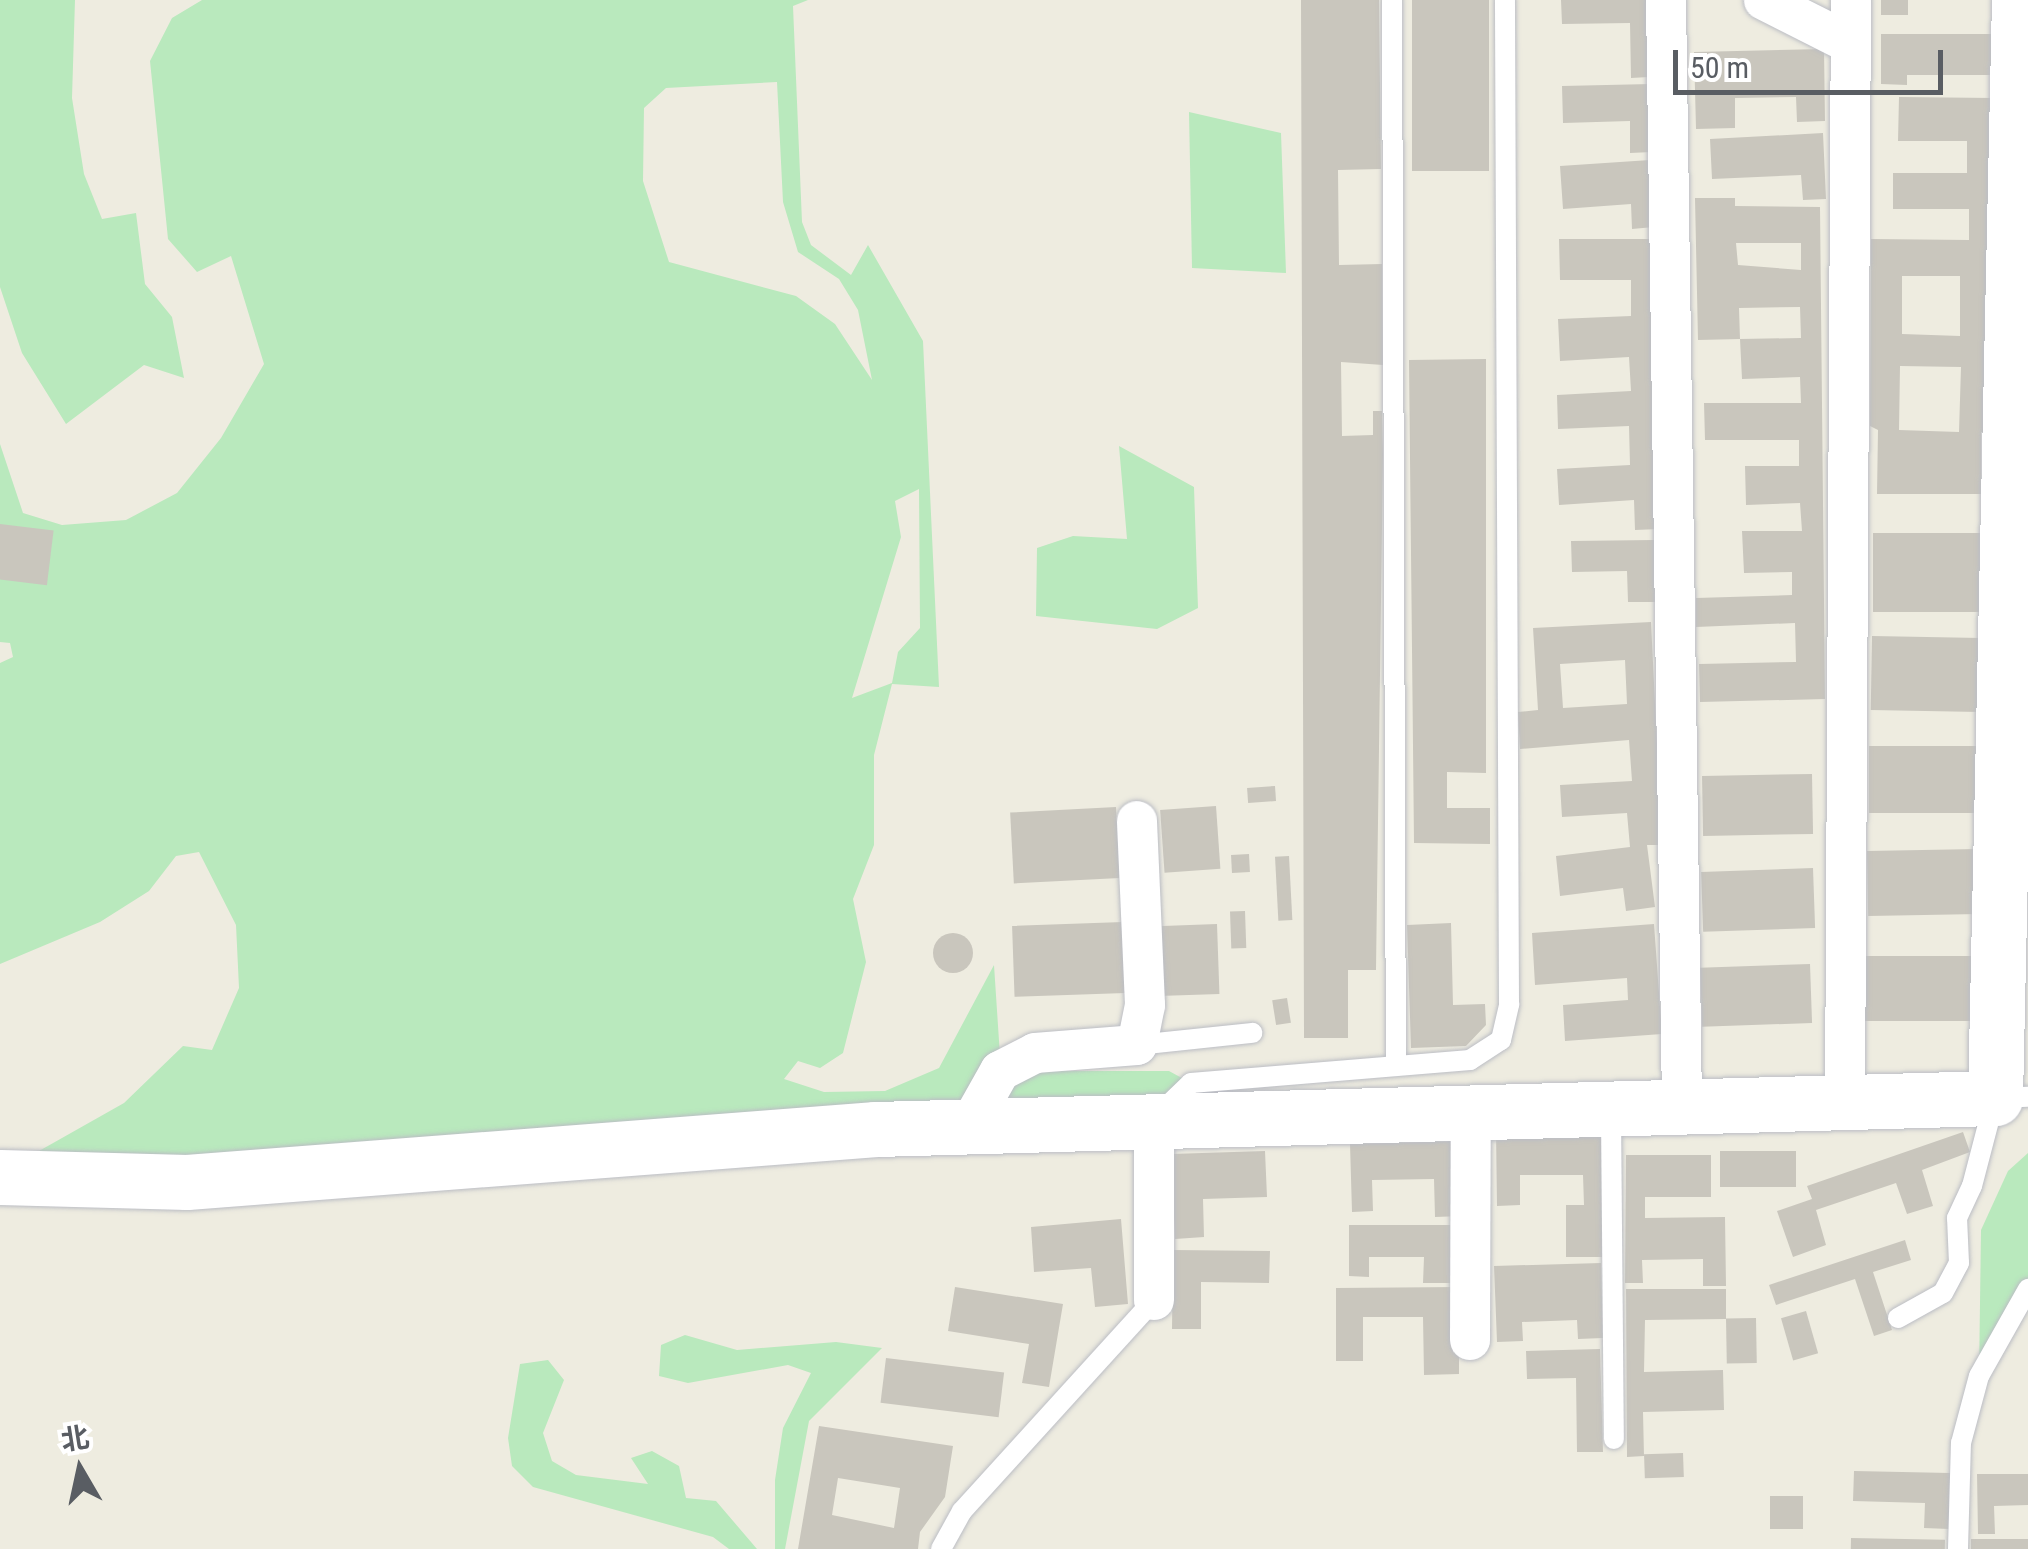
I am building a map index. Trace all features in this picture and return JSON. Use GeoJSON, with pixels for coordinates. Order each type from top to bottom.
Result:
{"type":"FeatureCollection","features":[{"type":"Feature","properties":{"kind":"street"},"geometry":{"type":"LineString","coordinates":[[1666,0],[1682,1105]]}},
{"type":"Feature","properties":{"kind":"street"},"geometry":{"type":"LineString","coordinates":[[1764,0],[1848,42]]}},
{"type":"Feature","properties":{"kind":"street"},"geometry":{"type":"LineString","coordinates":[[1846,1100],[1851,0]]}},
{"type":"Feature","properties":{"kind":"street"},"geometry":{"type":"LineString","coordinates":[[0,1178],[188,1182],[969,1126],[2012,1097],[2020,323],[2019,0]]}},
{"type":"Feature","properties":{"kind":"street"},"geometry":{"type":"LineString","coordinates":[[969,1126],[1000,1071],[1035,1053],[1137,1046],[1144,1005],[1137,821]]}},
{"type":"Feature","properties":{"kind":"street"},"geometry":{"type":"LineString","coordinates":[[1470,1340],[1471,1110]]}},
{"type":"Feature","properties":{"kind":"street"},"geometry":{"type":"LineString","coordinates":[[1154,1119],[1154,1300]]}},
{"type":"Feature","properties":{"kind":"lane"},"geometry":{"type":"LineString","coordinates":[[1392,0],[1396,1066]]}},
{"type":"Feature","properties":{"kind":"lane"},"geometry":{"type":"LineString","coordinates":[[1154,1119],[1191,1083],[1470,1060],[1501,1040],[1509,1004],[1505,0]]}},
{"type":"Feature","properties":{"kind":"lane"},"geometry":{"type":"LineString","coordinates":[[1137,1046],[1252,1032]]}},
{"type":"Feature","properties":{"kind":"lane"},"geometry":{"type":"LineString","coordinates":[[1898,1318],[1943,1293],[1959,1263],[1957,1218],[2012,1097]]}},
{"type":"Feature","properties":{"kind":"lane"},"geometry":{"type":"LineString","coordinates":[[1611,1106],[1614,1439]]}},
{"type":"Feature","properties":{"kind":"lane"},"geometry":{"type":"LineString","coordinates":[[1958,1549],[1961,1443],[1979,1376],[2028,1288]]}},
{"type":"Feature","properties":{"kind":"lane"},"geometry":{"type":"LineString","coordinates":[[941,1549],[962,1511],[1154,1300]]}},
{"type":"Feature","properties":{"kind":"green space"},"geometry":{"type":"Polygon","coordinates":[[[0,0],[75,0],[72,98],[84,174],[102,219],[136,213],[145,284],[172,317],[184,378],[144,365],[66,424],[22,353],[0,287],[0,0]]]}},
{"type":"Feature","properties":{"kind":"green space"},"geometry":{"type":"Polygon","coordinates":[[[202,0],[808,0],[793,6],[802,222],[811,245],[851,275],[868,245],[923,341],[939,687],[892,684],[874,755],[874,845],[853,899],[866,962],[843,1053],[820,1068],[798,1061],[784,1079],[824,1092],[885,1091],[939,1068],[994,965],[1001,1071],[1169,1071],[1191,1083],[1154,1119],[0,1173],[124,1103],[183,1046],[212,1050],[239,988],[236,925],[199,852],[176,856],[149,891],[100,922],[0,964],[0,663],[13,657],[10,643],[0,642],[0,444],[23,513],[62,525],[126,520],[177,493],[221,438],[264,364],[231,256],[197,272],[168,239],[150,61],[172,18],[202,0]],[[777,82],[666,88],[644,108],[643,181],[669,262],[796,296],[835,324],[872,380],[858,310],[839,279],[798,252],[783,202],[777,82]],[[919,489],[895,501],[901,537],[852,698],[892,683],[898,652],[920,628],[919,489]]]}},
{"type":"Feature","properties":{"kind":"green space"},"geometry":{"type":"Polygon","coordinates":[[[1189,112],[1281,133],[1286,273],[1192,268],[1189,112]]]}},
{"type":"Feature","properties":{"kind":"green space"},"geometry":{"type":"Polygon","coordinates":[[[1119,446],[1194,487],[1198,608],[1157,629],[1036,616],[1037,548],[1073,536],[1127,539],[1119,446]]]}},
{"type":"Feature","properties":{"kind":"green space"},"geometry":{"type":"Polygon","coordinates":[[[2028,1153],[2028,1289],[1979,1376],[1981,1230],[2008,1171],[2028,1153]]]}},
{"type":"Feature","properties":{"kind":"green space"},"geometry":{"type":"Polygon","coordinates":[[[685,1335],[737,1350],[836,1342],[882,1348],[809,1421],[785,1549],[775,1549],[775,1480],[783,1428],[811,1373],[788,1365],[688,1383],[659,1376],[661,1345],[685,1335]]]}},
{"type":"Feature","properties":{"kind":"green space"},"geometry":{"type":"Polygon","coordinates":[[[548,1360],[564,1380],[543,1433],[552,1461],[576,1475],[648,1484],[631,1458],[652,1451],[679,1466],[686,1498],[716,1501],[757,1549],[729,1549],[713,1537],[533,1487],[512,1466],[508,1438],[520,1364],[548,1360]]]}},
{"type":"Feature","properties":{"kind":"building"},"geometry":{"type":"Polygon","coordinates":[[[1301,0],[1379,0],[1381,169],[1338,170],[1339,265],[1382,264],[1383,365],[1341,362],[1342,436],[1373,435],[1373,411],[1382,411],[1383,454],[1376,970],[1348,970],[1348,1038],[1304,1038],[1301,0]]]}},
{"type":"Feature","properties":{"kind":"building"},"geometry":{"type":"Polygon","coordinates":[[[1412,0],[1489,0],[1489,171],[1412,171],[1412,0]]]}},
{"type":"Feature","properties":{"kind":"building"},"geometry":{"type":"Polygon","coordinates":[[[1561,0],[1648,0],[1649,77],[1631,78],[1630,23],[1562,24],[1561,0]]]}},
{"type":"Feature","properties":{"kind":"building"},"geometry":{"type":"Polygon","coordinates":[[[1881,0],[1908,0],[1908,15],[1881,15],[1881,0]]]}},
{"type":"Feature","properties":{"kind":"building"},"geometry":{"type":"Polygon","coordinates":[[[1881,34],[1992,34],[1992,75],[1907,75],[1907,85],[1881,84],[1881,34]]]}},
{"type":"Feature","properties":{"kind":"building"},"geometry":{"type":"Polygon","coordinates":[[[1824,49],[1825,121],[1797,122],[1796,97],[1735,98],[1735,128],[1696,129],[1694,52],[1824,49]]]}},
{"type":"Feature","properties":{"kind":"building"},"geometry":{"type":"Polygon","coordinates":[[[1651,84],[1652,152],[1630,153],[1630,121],[1563,123],[1562,86],[1651,84]]]}},
{"type":"Feature","properties":{"kind":"building"},"geometry":{"type":"Polygon","coordinates":[[[1899,97],[1994,98],[1995,432],[1981,432],[1981,494],[1877,494],[1878,430],[1870,426],[1871,239],[1969,240],[1969,209],[1893,209],[1893,173],[1967,173],[1967,141],[1898,141],[1899,97]],[[1902,276],[1902,334],[1960,336],[1960,276],[1902,276]],[[1900,366],[1899,430],[1959,432],[1961,367],[1900,366]]]}},
{"type":"Feature","properties":{"kind":"building"},"geometry":{"type":"Polygon","coordinates":[[[1823,133],[1826,199],[1803,200],[1801,175],[1712,179],[1710,139],[1823,133]]]}},
{"type":"Feature","properties":{"kind":"building"},"geometry":{"type":"Polygon","coordinates":[[[1650,160],[1654,227],[1632,229],[1631,204],[1563,209],[1560,166],[1650,160]]]}},
{"type":"Feature","properties":{"kind":"building"},"geometry":{"type":"Polygon","coordinates":[[[1695,198],[1735,198],[1735,206],[1820,207],[1825,699],[1700,702],[1699,664],[1796,662],[1795,623],[1696,627],[1696,598],[1792,595],[1792,572],[1744,573],[1742,531],[1802,531],[1800,503],[1746,505],[1745,466],[1799,466],[1799,440],[1705,440],[1704,403],[1801,403],[1800,377],[1742,379],[1740,339],[1698,340],[1695,198]],[[1736,243],[1738,265],[1801,270],[1801,243],[1736,243]],[[1800,307],[1739,308],[1740,339],[1801,338],[1800,307]]]}},
{"type":"Feature","properties":{"kind":"building"},"geometry":{"type":"Polygon","coordinates":[[[1559,239],[1652,239],[1659,529],[1635,530],[1634,500],[1559,505],[1557,469],[1630,465],[1629,426],[1558,429],[1557,395],[1631,391],[1629,357],[1560,361],[1558,319],[1631,316],[1631,280],[1560,280],[1559,239]]]}},
{"type":"Feature","properties":{"kind":"building"},"geometry":{"type":"Polygon","coordinates":[[[1486,359],[1486,773],[1447,772],[1447,808],[1490,808],[1490,844],[1414,843],[1409,360],[1486,359]]]}},
{"type":"Feature","properties":{"kind":"building"},"geometry":{"type":"Polygon","coordinates":[[[0,524],[54,531],[47,585],[0,579],[0,524]]]}},
{"type":"Feature","properties":{"kind":"building"},"geometry":{"type":"Polygon","coordinates":[[[1873,533],[1985,533],[1985,612],[1873,612],[1873,533]]]}},
{"type":"Feature","properties":{"kind":"building"},"geometry":{"type":"Polygon","coordinates":[[[1654,540],[1655,602],[1628,602],[1627,571],[1572,572],[1571,541],[1654,540]]]}},
{"type":"Feature","properties":{"kind":"building"},"geometry":{"type":"Polygon","coordinates":[[[1651,622],[1662,845],[1647,845],[1655,907],[1626,911],[1623,888],[1560,896],[1556,856],[1630,847],[1627,813],[1562,817],[1560,785],[1632,781],[1629,740],[1520,749],[1518,712],[1538,710],[1533,628],[1651,622]],[[1625,660],[1560,664],[1563,708],[1627,704],[1625,660]]]}},
{"type":"Feature","properties":{"kind":"building"},"geometry":{"type":"Polygon","coordinates":[[[1872,636],[1981,638],[1980,712],[1871,710],[1872,636]]]}},
{"type":"Feature","properties":{"kind":"building"},"geometry":{"type":"Polygon","coordinates":[[[1869,746],[1981,746],[1981,813],[1869,813],[1869,746]]]}},
{"type":"Feature","properties":{"kind":"building"},"geometry":{"type":"Polygon","coordinates":[[[1812,774],[1813,834],[1703,836],[1702,776],[1812,774]]]}},
{"type":"Feature","properties":{"kind":"building"},"geometry":{"type":"Polygon","coordinates":[[[1275,786],[1276,801],[1248,803],[1247,788],[1275,786]]]}},
{"type":"Feature","properties":{"kind":"building"},"geometry":{"type":"Polygon","coordinates":[[[1216,806],[1220,869],[1165,873],[1160,810],[1216,806]]]}},
{"type":"Feature","properties":{"kind":"building"},"geometry":{"type":"Polygon","coordinates":[[[1116,807],[1120,878],[1014,883],[1010,813],[1116,807]]]}},
{"type":"Feature","properties":{"kind":"building"},"geometry":{"type":"Polygon","coordinates":[[[1978,849],[1979,914],[1868,916],[1867,851],[1978,849]]]}},
{"type":"Feature","properties":{"kind":"building"},"geometry":{"type":"Polygon","coordinates":[[[1249,854],[1250,872],[1232,873],[1231,855],[1249,854]]]}},
{"type":"Feature","properties":{"kind":"building"},"geometry":{"type":"Polygon","coordinates":[[[1289,856],[1292,920],[1278,921],[1275,857],[1289,856]]]}},
{"type":"Feature","properties":{"kind":"building"},"geometry":{"type":"Polygon","coordinates":[[[1813,868],[1815,928],[1703,932],[1701,872],[1813,868]]]}},
{"type":"Feature","properties":{"kind":"building"},"geometry":{"type":"Polygon","coordinates":[[[1245,911],[1246,948],[1231,949],[1230,912],[1245,911]]]}},
{"type":"Feature","properties":{"kind":"building"},"geometry":{"type":"Polygon","coordinates":[[[1123,922],[1125,993],[1015,997],[1012,926],[1123,922]]]}},
{"type":"Feature","properties":{"kind":"building"},"geometry":{"type":"Polygon","coordinates":[[[1451,923],[1453,1005],[1485,1004],[1486,1025],[1466,1046],[1411,1048],[1407,925],[1451,923]]]}},
{"type":"Feature","properties":{"kind":"building"},"geometry":{"type":"Polygon","coordinates":[[[1217,924],[1219,994],[1158,996],[1156,926],[1217,924]]]}},
{"type":"Feature","properties":{"kind":"building"},"geometry":{"type":"Polygon","coordinates":[[[1654,924],[1662,1034],[1565,1041],[1563,1005],[1628,1000],[1627,978],[1535,985],[1532,933],[1654,924]]]}},
{"type":"Feature","properties":{"kind":"building"},"geometry":{"type":"Polygon","coordinates":[[[953,933],[967,939],[973,953],[967,967],[953,973],[939,967],[933,953],[939,939],[953,933]]]}},
{"type":"Feature","properties":{"kind":"building"},"geometry":{"type":"Polygon","coordinates":[[[1862,956],[1976,956],[1976,1021],[1862,1021],[1862,956]]]}},
{"type":"Feature","properties":{"kind":"building"},"geometry":{"type":"Polygon","coordinates":[[[1810,964],[1812,1023],[1702,1027],[1700,968],[1810,964]]]}},
{"type":"Feature","properties":{"kind":"building"},"geometry":{"type":"Polygon","coordinates":[[[1287,998],[1291,1023],[1276,1025],[1272,1000],[1287,998]]]}},
{"type":"Feature","properties":{"kind":"building"},"geometry":{"type":"Polygon","coordinates":[[[1601,1131],[1602,1257],[1566,1257],[1566,1205],[1584,1205],[1583,1175],[1520,1175],[1520,1205],[1497,1206],[1496,1132],[1601,1131]]]}},
{"type":"Feature","properties":{"kind":"building"},"geometry":{"type":"Polygon","coordinates":[[[1963,1132],[1970,1152],[1922,1170],[1933,1206],[1907,1214],[1896,1183],[1816,1210],[1826,1245],[1793,1257],[1777,1211],[1812,1199],[1807,1186],[1963,1132]]]}},
{"type":"Feature","properties":{"kind":"building"},"geometry":{"type":"Polygon","coordinates":[[[1460,1141],[1462,1216],[1435,1217],[1434,1179],[1372,1180],[1373,1211],[1352,1212],[1350,1144],[1460,1141]]]}},
{"type":"Feature","properties":{"kind":"building"},"geometry":{"type":"Polygon","coordinates":[[[1265,1151],[1267,1197],[1203,1199],[1204,1237],[1175,1239],[1171,1154],[1265,1151]]]}},
{"type":"Feature","properties":{"kind":"building"},"geometry":{"type":"Polygon","coordinates":[[[1720,1151],[1796,1151],[1796,1187],[1720,1187],[1720,1151]]]}},
{"type":"Feature","properties":{"kind":"building"},"geometry":{"type":"Polygon","coordinates":[[[1626,1155],[1711,1155],[1711,1197],[1645,1197],[1645,1218],[1725,1217],[1726,1286],[1703,1286],[1703,1259],[1642,1260],[1643,1283],[1625,1283],[1626,1155]]]}},
{"type":"Feature","properties":{"kind":"building"},"geometry":{"type":"Polygon","coordinates":[[[1121,1219],[1128,1304],[1095,1307],[1091,1268],[1034,1272],[1031,1227],[1121,1219]]]}},
{"type":"Feature","properties":{"kind":"building"},"geometry":{"type":"Polygon","coordinates":[[[1349,1225],[1453,1225],[1453,1283],[1423,1283],[1424,1257],[1369,1257],[1369,1277],[1349,1276],[1349,1225]]]}},
{"type":"Feature","properties":{"kind":"building"},"geometry":{"type":"Polygon","coordinates":[[[1905,1240],[1911,1260],[1873,1272],[1892,1330],[1874,1336],[1855,1279],[1776,1305],[1769,1285],[1905,1240]]]}},
{"type":"Feature","properties":{"kind":"building"},"geometry":{"type":"Polygon","coordinates":[[[1173,1250],[1270,1251],[1269,1283],[1201,1282],[1201,1329],[1172,1329],[1173,1250]]]}},
{"type":"Feature","properties":{"kind":"building"},"geometry":{"type":"Polygon","coordinates":[[[1601,1263],[1603,1338],[1578,1339],[1577,1320],[1522,1322],[1523,1341],[1497,1342],[1494,1266],[1601,1263]]]}},
{"type":"Feature","properties":{"kind":"building"},"geometry":{"type":"Polygon","coordinates":[[[955,1287],[1063,1304],[1049,1387],[1022,1383],[1029,1344],[948,1331],[955,1287]]]}},
{"type":"Feature","properties":{"kind":"building"},"geometry":{"type":"Polygon","coordinates":[[[1459,1287],[1459,1374],[1424,1375],[1423,1317],[1363,1317],[1363,1361],[1336,1361],[1336,1288],[1459,1287]]]}},
{"type":"Feature","properties":{"kind":"building"},"geometry":{"type":"Polygon","coordinates":[[[1626,1289],[1726,1289],[1726,1319],[1645,1320],[1644,1372],[1723,1370],[1724,1410],[1643,1412],[1644,1456],[1627,1457],[1626,1289]]]}},
{"type":"Feature","properties":{"kind":"building"},"geometry":{"type":"Polygon","coordinates":[[[1806,1311],[1818,1353],[1793,1360],[1781,1318],[1806,1311]]]}},
{"type":"Feature","properties":{"kind":"building"},"geometry":{"type":"Polygon","coordinates":[[[1756,1318],[1757,1363],[1727,1364],[1726,1319],[1756,1318]]]}},
{"type":"Feature","properties":{"kind":"building"},"geometry":{"type":"Polygon","coordinates":[[[1600,1349],[1603,1452],[1577,1452],[1576,1378],[1527,1379],[1526,1351],[1600,1349]]]}},
{"type":"Feature","properties":{"kind":"building"},"geometry":{"type":"Polygon","coordinates":[[[886,1358],[1004,1373],[999,1417],[881,1403],[886,1358]]]}},
{"type":"Feature","properties":{"kind":"building"},"geometry":{"type":"Polygon","coordinates":[[[819,1426],[953,1446],[945,1497],[920,1532],[918,1549],[798,1549],[819,1426]],[[838,1478],[832,1515],[894,1528],[900,1488],[838,1478]]]}},
{"type":"Feature","properties":{"kind":"building"},"geometry":{"type":"Polygon","coordinates":[[[1683,1453],[1684,1477],[1645,1478],[1644,1454],[1683,1453]]]}},
{"type":"Feature","properties":{"kind":"building"},"geometry":{"type":"Polygon","coordinates":[[[1854,1471],[1950,1473],[1949,1529],[1924,1528],[1925,1503],[1853,1501],[1854,1471]]]}},
{"type":"Feature","properties":{"kind":"building"},"geometry":{"type":"Polygon","coordinates":[[[1977,1474],[2028,1474],[2028,1505],[1994,1506],[1995,1534],[1978,1534],[1977,1474]]]}},
{"type":"Feature","properties":{"kind":"building"},"geometry":{"type":"Polygon","coordinates":[[[1770,1496],[1803,1496],[1803,1529],[1770,1529],[1770,1496]]]}},
{"type":"Feature","properties":{"kind":"building"},"geometry":{"type":"Polygon","coordinates":[[[1851,1538],[1945,1540],[1945,1549],[1851,1549],[1851,1538]]]}},
{"type":"Feature","properties":{"kind":"building"},"geometry":{"type":"Polygon","coordinates":[[[1971,1539],[2028,1539],[2028,1549],[1971,1549],[1971,1539]]]}}]}
